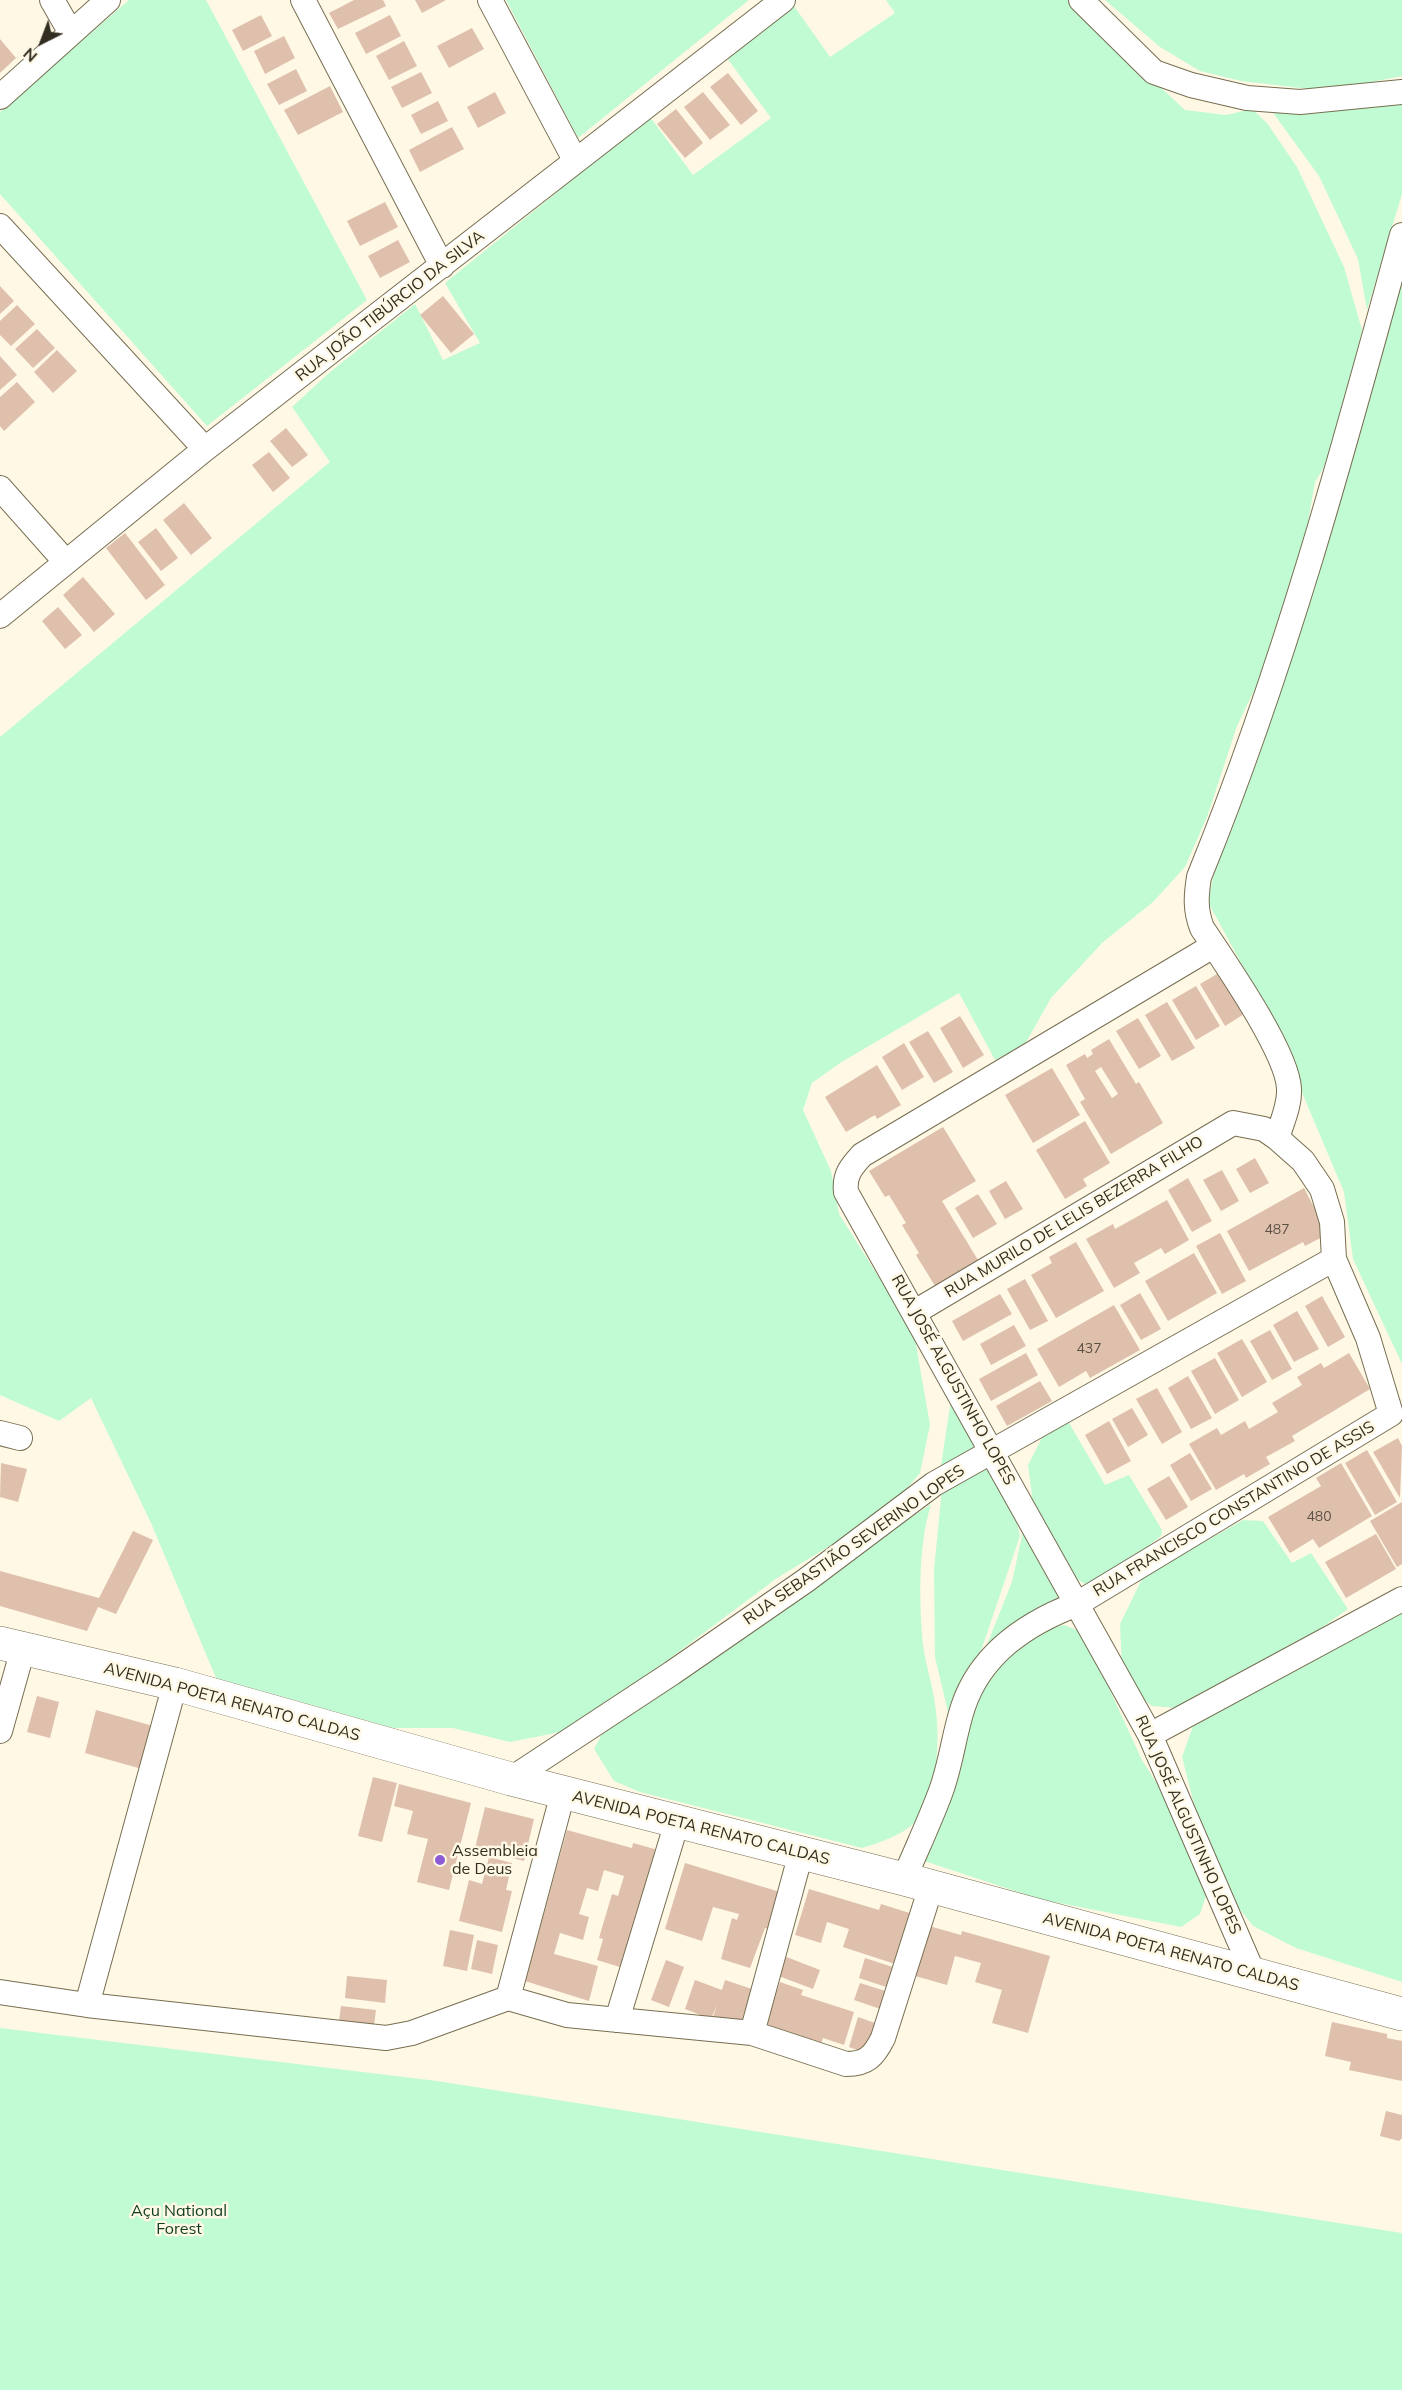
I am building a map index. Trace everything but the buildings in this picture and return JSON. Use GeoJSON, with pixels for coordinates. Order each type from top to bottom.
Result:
{"type":"FeatureCollection","features":[{"type":"Feature","properties":{"kind":"main road","name":"AVENIDA POETA RENATO CALDAS"},"geometry":{"type":"LineString","coordinates":[[11,1646],[175,1684],[563,1793],[918,1883],[1402,2014]]}},
{"type":"Feature","properties":{"kind":"street"},"geometry":{"type":"LineString","coordinates":[[52,0],[71,33]]}},
{"type":"Feature","properties":{"kind":"street"},"geometry":{"type":"LineString","coordinates":[[0,97],[108,0]]}},
{"type":"Feature","properties":{"kind":"street"},"geometry":{"type":"LineString","coordinates":[[303,0],[442,266]]}},
{"type":"Feature","properties":{"kind":"street"},"geometry":{"type":"LineString","coordinates":[[490,0],[575,160]]}},
{"type":"Feature","properties":{"kind":"street","name":"RUA JOÃO TIBÚRCIO DA SILVA"},"geometry":{"type":"LineString","coordinates":[[0,616],[205,449],[783,0]]}},
{"type":"Feature","properties":{"kind":"street"},"geometry":{"type":"LineString","coordinates":[[1081,0],[1154,72],[1191,85],[1247,98],[1300,102],[1402,92]]}},
{"type":"Feature","properties":{"kind":"street"},"geometry":{"type":"LineString","coordinates":[[0,226],[205,449]]}},
{"type":"Feature","properties":{"kind":"street"},"geometry":{"type":"LineString","coordinates":[[1334,1259],[1332,1222],[1322,1189],[1303,1161],[1277,1138],[1287,1106],[1287,1076],[1266,1032],[1196,914],[1196,896],[1200,877],[1271,684],[1321,527],[1402,235]]}},
{"type":"Feature","properties":{"kind":"street"},"geometry":{"type":"LineString","coordinates":[[0,488],[65,561]]}},
{"type":"Feature","properties":{"kind":"street","name":"RUA JOSÉ ALGUSTINHO LOPES"},"geometry":{"type":"LineString","coordinates":[[1214,946],[862,1155],[850,1167],[845,1180],[846,1192],[1150,1736],[1254,1975]]}},
{"type":"Feature","properties":{"kind":"street","name":"RUA MURILO DE LELIS BEZERRA FILHO"},"geometry":{"type":"LineString","coordinates":[[915,1312],[1233,1123],[1264,1129],[1277,1138]]}},
{"type":"Feature","properties":{"kind":"street","name":"RUA FRANCISCO CONSTANTINO DE ASSIS"},"geometry":{"type":"LineString","coordinates":[[752,2033],[846,2064],[861,2064],[875,2055],[883,2038],[918,1883],[964,1706],[975,1678],[994,1654],[1033,1624],[1077,1604],[1391,1414],[1368,1338],[1334,1259]]}},
{"type":"Feature","properties":{"kind":"street","name":"RUA SEBASTIÃO SEVERINO LOPES"},"geometry":{"type":"LineString","coordinates":[[511,1779],[672,1673],[796,1587],[934,1484],[1334,1259]]}},
{"type":"Feature","properties":{"kind":"street"},"geometry":{"type":"LineString","coordinates":[[1150,1736],[1402,1599]]}},
{"type":"Feature","properties":{"kind":"street"},"geometry":{"type":"LineString","coordinates":[[0,1731],[11,1646]]}},
{"type":"Feature","properties":{"kind":"street"},"geometry":{"type":"LineString","coordinates":[[87,2005],[175,1684]]}},
{"type":"Feature","properties":{"kind":"street"},"geometry":{"type":"LineString","coordinates":[[508,1998],[563,1793]]}},
{"type":"Feature","properties":{"kind":"street"},"geometry":{"type":"LineString","coordinates":[[617,2020],[676,1822]]}},
{"type":"Feature","properties":{"kind":"street"},"geometry":{"type":"LineString","coordinates":[[0,1992],[87,2005],[386,2038],[412,2033],[508,1998],[567,2014],[752,2033],[801,1853]]}},
{"type":"Feature","properties":{"kind":"green space"},"geometry":{"type":"Polygon","coordinates":[[[129,0],[206,0],[367,300],[207,426],[0,194],[0,112],[129,0]]]}},
{"type":"Feature","properties":{"kind":"green space"},"geometry":{"type":"Polygon","coordinates":[[[506,0],[749,0],[578,138],[506,0]]]}},
{"type":"Feature","properties":{"kind":"green space"},"geometry":{"type":"Polygon","coordinates":[[[886,0],[1067,0],[1185,110],[1226,115],[1252,109],[1267,123],[1297,167],[1344,267],[1362,330],[1338,430],[1323,469],[1315,482],[1298,579],[1259,680],[1237,726],[1207,817],[1185,867],[1153,902],[1103,942],[1051,998],[1024,1046],[995,1060],[959,993],[840,1063],[812,1083],[803,1110],[831,1171],[839,1214],[914,1333],[930,1425],[920,1473],[889,1510],[777,1578],[653,1671],[561,1732],[510,1742],[453,1728],[393,1728],[216,1678],[151,1523],[91,1398],[59,1421],[0,1395],[0,737],[330,462],[292,407],[330,372],[415,304],[443,360],[480,343],[445,283],[650,117],[693,175],[771,118],[727,58],[794,6],[830,57],[895,13],[886,0]]]}},
{"type":"Feature","properties":{"kind":"green space"},"geometry":{"type":"Polygon","coordinates":[[[1105,0],[1402,0],[1402,76],[1326,91],[1241,81],[1200,71],[1160,47],[1105,0]]]}},
{"type":"Feature","properties":{"kind":"green space"},"geometry":{"type":"Polygon","coordinates":[[[1402,97],[1402,194],[1367,310],[1358,259],[1319,176],[1271,110],[1402,97]]]}},
{"type":"Feature","properties":{"kind":"green space"},"geometry":{"type":"Polygon","coordinates":[[[1402,266],[1402,1364],[1353,1259],[1344,1192],[1303,1095],[1292,1057],[1208,902],[1215,869],[1273,709],[1402,266]]]}},
{"type":"Feature","properties":{"kind":"green space"},"geometry":{"type":"Polygon","coordinates":[[[952,1393],[980,1445],[940,1472],[952,1393]]]}},
{"type":"Feature","properties":{"kind":"green space"},"geometry":{"type":"Polygon","coordinates":[[[1068,1421],[1105,1485],[1129,1475],[1162,1530],[1161,1536],[1133,1558],[1085,1584],[1069,1574],[1033,1503],[1028,1465],[1044,1434],[1068,1421]]]}},
{"type":"Feature","properties":{"kind":"green space"},"geometry":{"type":"Polygon","coordinates":[[[981,1464],[1010,1492],[1020,1536],[982,1648],[948,1712],[935,1657],[934,1570],[942,1488],[981,1464]]]}},
{"type":"Feature","properties":{"kind":"green space"},"geometry":{"type":"Polygon","coordinates":[[[931,1504],[922,1556],[921,1610],[923,1645],[934,1695],[938,1739],[932,1785],[928,1799],[915,1822],[890,1838],[862,1848],[640,1792],[614,1781],[594,1749],[602,1734],[754,1625],[931,1504]]]}},
{"type":"Feature","properties":{"kind":"green space"},"geometry":{"type":"Polygon","coordinates":[[[1243,1520],[1263,1521],[1292,1563],[1311,1553],[1348,1609],[1304,1640],[1177,1708],[1152,1706],[1132,1690],[1122,1667],[1120,1624],[1143,1577],[1243,1520]]]}},
{"type":"Feature","properties":{"kind":"green space"},"geometry":{"type":"Polygon","coordinates":[[[1024,1526],[1068,1596],[986,1647],[1012,1582],[1024,1526]]]}},
{"type":"Feature","properties":{"kind":"green space"},"geometry":{"type":"Polygon","coordinates":[[[1402,1610],[1402,1982],[1296,1948],[1253,1926],[1231,1898],[1196,1812],[1182,1757],[1193,1726],[1216,1708],[1402,1610]]]}},
{"type":"Feature","properties":{"kind":"green space"},"geometry":{"type":"Polygon","coordinates":[[[1064,1625],[1083,1632],[1142,1760],[1169,1803],[1208,1890],[1200,1914],[1181,1927],[1039,1899],[921,1860],[983,1676],[1040,1630],[1064,1625]]]}},
{"type":"Feature","properties":{"kind":"green space","name":"Açu National Forest"},"geometry":{"type":"Polygon","coordinates":[[[0,2028],[437,2081],[1402,2233],[1402,2390],[0,2390],[0,2028]]]}},
{"type":"Feature","properties":{"kind":"place","name":"Assembleia de Deus"},"geometry":{"type":"Point","coordinates":[440,1860]}}]}
